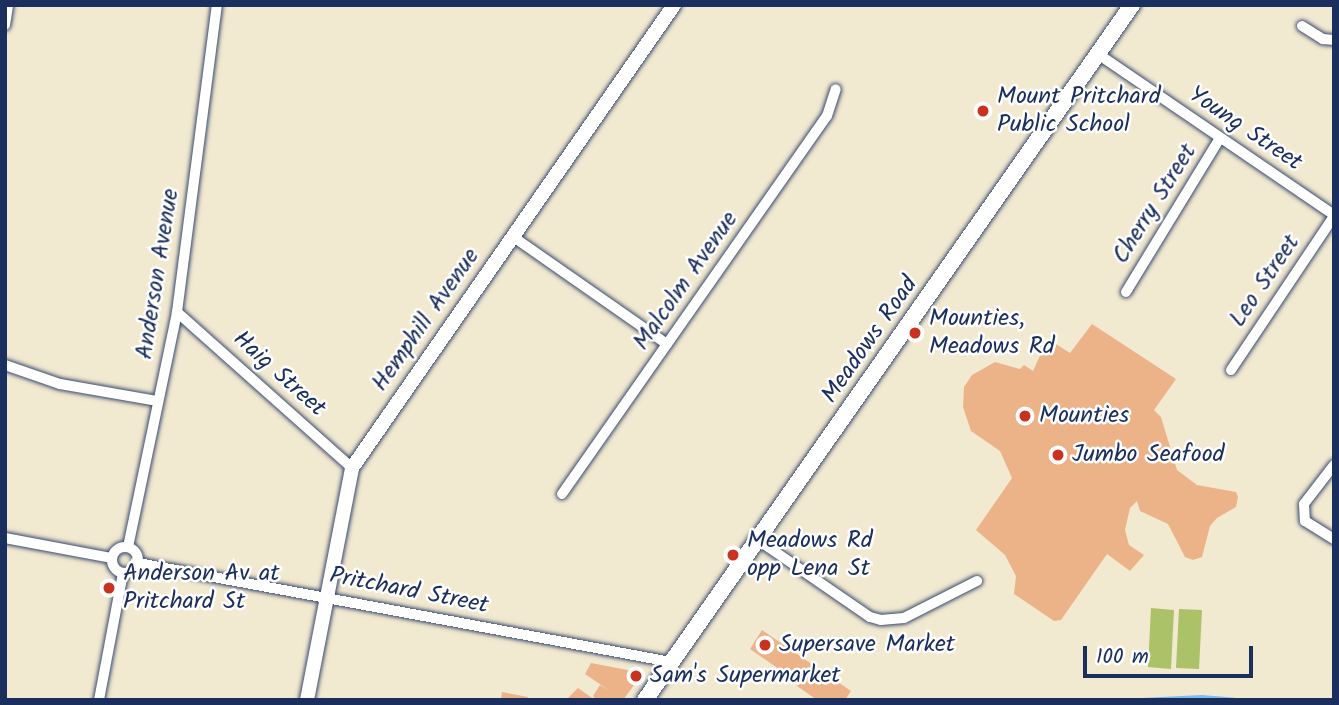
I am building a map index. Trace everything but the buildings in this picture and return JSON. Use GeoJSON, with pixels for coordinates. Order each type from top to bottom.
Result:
{"type":"FeatureCollection","features":[{"type":"Feature","properties":{"kind":"main road","name":"Meadows Road"},"geometry":{"type":"LineString","coordinates":[[645,700],[1132,5]]}},
{"type":"Feature","properties":{"kind":"street"},"geometry":{"type":"LineString","coordinates":[[5,25],[8,5]]}},
{"type":"Feature","properties":{"kind":"street","name":"Anderson Avenue"},"geometry":{"type":"LineString","coordinates":[[128,547],[177,312],[217,5]]}},
{"type":"Feature","properties":{"kind":"street","name":"Hemphill Avenue"},"geometry":{"type":"LineString","coordinates":[[307,700],[352,468],[674,5]]}},
{"type":"Feature","properties":{"kind":"street"},"geometry":{"type":"LineString","coordinates":[[1302,26],[1322,39],[1334,40]]}},
{"type":"Feature","properties":{"kind":"street","name":"Young Street"},"geometry":{"type":"LineString","coordinates":[[1098,54],[1334,215]]}},
{"type":"Feature","properties":{"kind":"street","name":"Malcolm Avenue"},"geometry":{"type":"LineString","coordinates":[[562,494],[827,116],[836,89]]}},
{"type":"Feature","properties":{"kind":"street","name":"Cherry Street"},"geometry":{"type":"LineString","coordinates":[[1126,292],[1220,138]]}},
{"type":"Feature","properties":{"kind":"street","name":"Leo Street"},"geometry":{"type":"LineString","coordinates":[[1231,370],[1334,215]]}},
{"type":"Feature","properties":{"kind":"street"},"geometry":{"type":"LineString","coordinates":[[512,236],[667,344]]}},
{"type":"Feature","properties":{"kind":"street","name":"Haig Street"},"geometry":{"type":"LineString","coordinates":[[177,312],[352,468]]}},
{"type":"Feature","properties":{"kind":"street"},"geometry":{"type":"LineString","coordinates":[[5,365],[60,384],[157,401]]}},
{"type":"Feature","properties":{"kind":"street"},"geometry":{"type":"LineString","coordinates":[[1334,465],[1304,504],[1305,521],[1334,539]]}},
{"type":"Feature","properties":{"kind":"street"},"geometry":{"type":"LineString","coordinates":[[5,538],[112,558]]}},
{"type":"Feature","properties":{"kind":"street"},"geometry":{"type":"LineString","coordinates":[[758,540],[870,617],[881,620],[904,618],[977,581]]}},
{"type":"Feature","properties":{"kind":"street"},"geometry":{"type":"LineString","coordinates":[[128,547],[136,552],[138,563],[134,570],[123,573],[114,568],[112,558],[119,548],[128,547]]}},
{"type":"Feature","properties":{"kind":"street","name":"Pritchard Street"},"geometry":{"type":"LineString","coordinates":[[138,563],[671,662]]}},
{"type":"Feature","properties":{"kind":"street"},"geometry":{"type":"LineString","coordinates":[[99,700],[123,573]]}},
{"type":"Feature","properties":{"kind":"green space"},"geometry":{"type":"Polygon","coordinates":[[[1151,608],[1174,610],[1171,669],[1148,667],[1151,608]]]}},
{"type":"Feature","properties":{"kind":"green space"},"geometry":{"type":"Polygon","coordinates":[[[1179,609],[1202,610],[1199,669],[1176,668],[1179,609]]]}},
{"type":"Feature","properties":{"kind":"waterway"},"geometry":{"type":"LineString","coordinates":[[1142,700],[1202,697],[1234,700]]}},
{"type":"Feature","properties":{"kind":"place","name":"Mount Pritchard Public School"},"geometry":{"type":"Point","coordinates":[983,111]}},
{"type":"Feature","properties":{"kind":"place","name":"Mounties, Meadows Rd"},"geometry":{"type":"Point","coordinates":[915,333]}},
{"type":"Feature","properties":{"kind":"place","name":"Mounties"},"geometry":{"type":"Point","coordinates":[1025,416]}},
{"type":"Feature","properties":{"kind":"place","name":"Jumbo Seafood"},"geometry":{"type":"Point","coordinates":[1058,455]}},
{"type":"Feature","properties":{"kind":"place","name":"Meadows Rd opp Lena St"},"geometry":{"type":"Point","coordinates":[733,555]}},
{"type":"Feature","properties":{"kind":"place","name":"Anderson Av at Pritchard St"},"geometry":{"type":"Point","coordinates":[109,588]}},
{"type":"Feature","properties":{"kind":"place","name":"Supersave Market"},"geometry":{"type":"Point","coordinates":[765,645]}},
{"type":"Feature","properties":{"kind":"place","name":"Sam's Supermarket"},"geometry":{"type":"Point","coordinates":[636,676]}}]}
